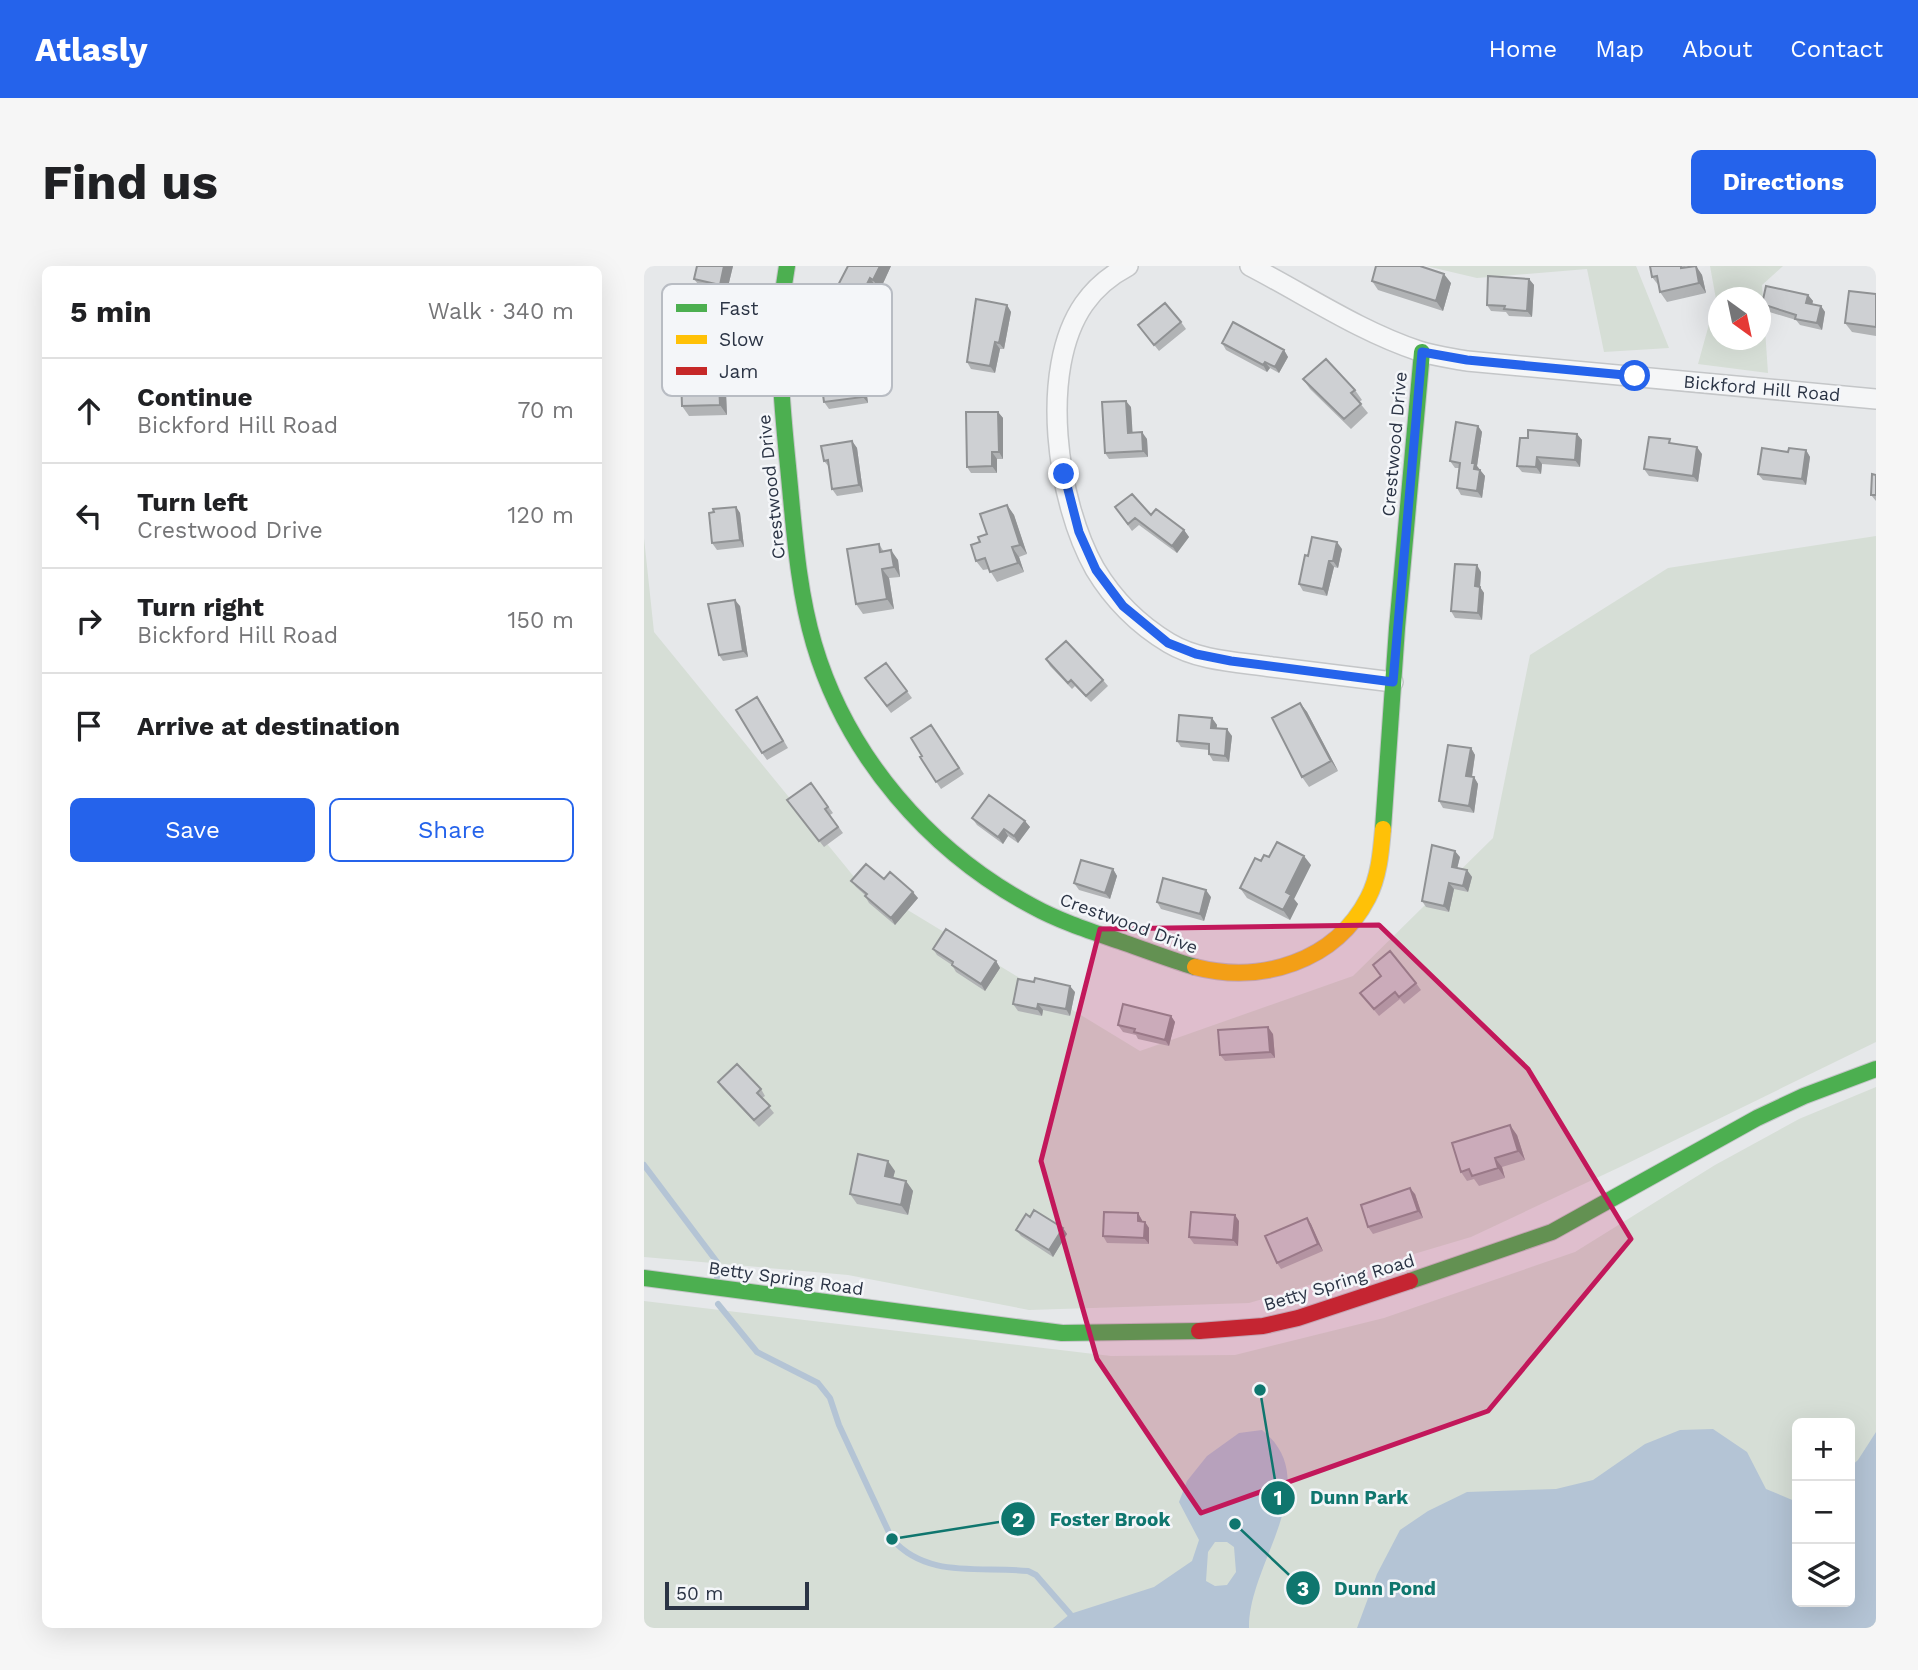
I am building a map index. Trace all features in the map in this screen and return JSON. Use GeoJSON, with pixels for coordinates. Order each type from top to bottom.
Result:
{"type":"FeatureCollection","features":[{"type":"Feature","properties":{"kind":"street","name":"Crestwood Drive"},"geometry":{"type":"LineString","coordinates":[[783,284],[787,266]]}},
{"type":"Feature","properties":{"kind":"street"},"geometry":{"type":"LineString","coordinates":[[1128,266],[1102,283],[1084,304],[1066,344],[1059,383],[1060,439],[1067,489],[1079,532],[1100,577],[1134,617],[1156,635],[1180,649],[1231,661],[1393,682]]}},
{"type":"Feature","properties":{"kind":"street","name":"Bickford Hill Road"},"geometry":{"type":"LineString","coordinates":[[1250,266],[1334,314],[1422,352],[1467,360],[1876,399]]}},
{"type":"Feature","properties":{"kind":"street","name":"Crestwood Drive"},"geometry":{"type":"LineString","coordinates":[[780,396],[801,598],[821,672],[857,742],[897,797],[930,832],[988,877],[1046,914],[1197,968],[1256,974],[1297,962],[1322,949],[1341,934],[1360,913],[1369,897],[1381,852],[1388,788],[1393,682],[1422,352]]}},
{"type":"Feature","properties":{"kind":"street","name":"Betty Spring Road"},"geometry":{"type":"LineString","coordinates":[[644,1278],[1062,1333],[1201,1331],[1272,1324],[1552,1232],[1756,1118],[1804,1096],[1876,1069]]}},
{"type":"Feature","properties":{"kind":"highlighted area"},"geometry":{"type":"Polygon","coordinates":[[[1379,925],[1528,1069],[1631,1239],[1488,1411],[1201,1513],[1097,1359],[1041,1161],[1100,929],[1379,925]]]}},
{"type":"Feature","properties":{"kind":"shaded area"},"geometry":{"type":"Polygon","coordinates":[[[1426,266],[1636,266],[1669,348],[1604,352],[1587,269],[1477,278],[1426,266]]]}},
{"type":"Feature","properties":{"kind":"shaded area"},"geometry":{"type":"Polygon","coordinates":[[[1710,266],[1783,266],[1762,285],[1714,287],[1710,266]]]}},
{"type":"Feature","properties":{"kind":"shaded area"},"geometry":{"type":"Polygon","coordinates":[[[1708,328],[1708,350],[1766,350],[1768,373],[1698,364],[1708,328]]]}},
{"type":"Feature","properties":{"kind":"shaded area"},"geometry":{"type":"Polygon","coordinates":[[[1876,536],[1876,1042],[1471,1237],[1249,1303],[1029,1310],[848,1275],[644,1257],[644,538],[654,632],[855,878],[1140,1051],[1353,976],[1493,838],[1530,655],[1668,568],[1876,536]]]}},
{"type":"Feature","properties":{"kind":"shaded area"},"geometry":{"type":"Polygon","coordinates":[[[1876,1087],[1876,1628],[644,1628],[644,1301],[1111,1356],[1235,1355],[1384,1318],[1575,1252],[1715,1165],[1799,1119],[1876,1087]]]}},
{"type":"Feature","properties":{"kind":"water"},"geometry":{"type":"Polygon","coordinates":[[[1713,1429],[1747,1452],[1766,1489],[1792,1500],[1792,1607],[1855,1607],[1855,1463],[1876,1432],[1876,1628],[1357,1628],[1377,1574],[1400,1530],[1428,1511],[1467,1492],[1556,1489],[1593,1480],[1645,1444],[1680,1430],[1713,1429]]]}},
{"type":"Feature","properties":{"kind":"water"},"geometry":{"type":"Polygon","coordinates":[[[1262,1430],[1280,1451],[1287,1474],[1286,1498],[1280,1524],[1252,1603],[1249,1628],[1053,1628],[1070,1614],[1154,1587],[1192,1561],[1199,1540],[1179,1502],[1187,1481],[1207,1456],[1239,1433],[1262,1430]],[[1215,1542],[1208,1552],[1206,1581],[1215,1586],[1227,1585],[1236,1572],[1234,1547],[1227,1542],[1215,1542]]]}},
{"type":"Feature","properties":{"kind":"building"},"geometry":{"type":"Polygon","coordinates":[[[697,266],[724,266],[720,284],[694,279],[697,266]]]}},
{"type":"Feature","properties":{"kind":"building"},"geometry":{"type":"Polygon","coordinates":[[[848,266],[880,266],[873,280],[870,278],[867,284],[839,284],[848,266]]]}},
{"type":"Feature","properties":{"kind":"building"},"geometry":{"type":"Polygon","coordinates":[[[1376,266],[1420,266],[1444,274],[1436,301],[1372,281],[1376,266]]]}},
{"type":"Feature","properties":{"kind":"building"},"geometry":{"type":"Polygon","coordinates":[[[1650,266],[1696,266],[1699,283],[1660,292],[1657,276],[1652,277],[1650,266]]]}},
{"type":"Feature","properties":{"kind":"building"},"geometry":{"type":"Polygon","coordinates":[[[1488,276],[1529,279],[1527,311],[1487,305],[1488,276]]]}},
{"type":"Feature","properties":{"kind":"building"},"geometry":{"type":"Polygon","coordinates":[[[1771,287],[1808,295],[1806,303],[1821,306],[1817,323],[1795,319],[1796,315],[1771,307],[1771,287]]]}},
{"type":"Feature","properties":{"kind":"building"},"geometry":{"type":"Polygon","coordinates":[[[1849,291],[1876,294],[1876,327],[1845,323],[1849,291]]]}},
{"type":"Feature","properties":{"kind":"building"},"geometry":{"type":"Polygon","coordinates":[[[976,299],[1007,305],[999,343],[995,342],[990,366],[967,362],[976,299]]]}},
{"type":"Feature","properties":{"kind":"building"},"geometry":{"type":"Polygon","coordinates":[[[1165,303],[1181,322],[1154,345],[1138,325],[1165,303]]]}},
{"type":"Feature","properties":{"kind":"building"},"geometry":{"type":"Polygon","coordinates":[[[1233,322],[1284,350],[1275,367],[1265,362],[1263,365],[1222,343],[1233,322]]]}},
{"type":"Feature","properties":{"kind":"building"},"geometry":{"type":"Polygon","coordinates":[[[1326,359],[1355,390],[1351,393],[1361,404],[1344,419],[1303,379],[1326,359]]]}},
{"type":"Feature","properties":{"kind":"building"},"geometry":{"type":"Polygon","coordinates":[[[682,396],[720,396],[720,405],[682,406],[682,396]]]}},
{"type":"Feature","properties":{"kind":"building"},"geometry":{"type":"Polygon","coordinates":[[[823,396],[863,396],[863,397],[824,402],[823,396]]]}},
{"type":"Feature","properties":{"kind":"building"},"geometry":{"type":"Polygon","coordinates":[[[1126,401],[1128,433],[1142,432],[1143,451],[1105,453],[1102,402],[1126,401]]]}},
{"type":"Feature","properties":{"kind":"building"},"geometry":{"type":"Polygon","coordinates":[[[966,412],[998,412],[999,452],[992,452],[992,466],[967,467],[966,412]]]}},
{"type":"Feature","properties":{"kind":"building"},"geometry":{"type":"Polygon","coordinates":[[[1456,422],[1478,426],[1472,463],[1475,463],[1474,469],[1480,470],[1477,491],[1457,488],[1460,463],[1450,461],[1456,422]]]}},
{"type":"Feature","properties":{"kind":"building"},"geometry":{"type":"Polygon","coordinates":[[[1528,430],[1577,434],[1575,460],[1537,457],[1536,467],[1517,466],[1520,438],[1528,438],[1528,430]]]}},
{"type":"Feature","properties":{"kind":"building"},"geometry":{"type":"Polygon","coordinates":[[[1649,437],[1670,439],[1669,443],[1697,447],[1693,476],[1644,469],[1649,437]]]}},
{"type":"Feature","properties":{"kind":"building"},"geometry":{"type":"Polygon","coordinates":[[[852,441],[859,485],[832,489],[828,460],[824,461],[821,446],[852,441]]]}},
{"type":"Feature","properties":{"kind":"building"},"geometry":{"type":"Polygon","coordinates":[[[1762,448],[1788,452],[1789,448],[1806,450],[1802,479],[1758,474],[1762,448]]]}},
{"type":"Feature","properties":{"kind":"building"},"geometry":{"type":"Polygon","coordinates":[[[1872,474],[1876,475],[1876,495],[1871,495],[1872,474]]]}},
{"type":"Feature","properties":{"kind":"building"},"geometry":{"type":"Polygon","coordinates":[[[1132,494],[1151,515],[1156,509],[1184,530],[1172,546],[1135,518],[1128,524],[1115,507],[1132,494]]]}},
{"type":"Feature","properties":{"kind":"building"},"geometry":{"type":"Polygon","coordinates":[[[1007,505],[1020,545],[1012,547],[1018,563],[990,572],[985,558],[976,561],[971,545],[980,542],[978,537],[987,534],[980,514],[1007,505]]]}},
{"type":"Feature","properties":{"kind":"building"},"geometry":{"type":"Polygon","coordinates":[[[736,507],[740,540],[712,543],[709,513],[714,512],[713,509],[736,507]]]}},
{"type":"Feature","properties":{"kind":"building"},"geometry":{"type":"Polygon","coordinates":[[[1312,537],[1337,542],[1333,561],[1329,561],[1323,589],[1299,584],[1312,537]]]}},
{"type":"Feature","properties":{"kind":"building"},"geometry":{"type":"Polygon","coordinates":[[[879,544],[880,552],[891,550],[894,567],[882,569],[887,599],[856,604],[847,549],[879,544]]]}},
{"type":"Feature","properties":{"kind":"building"},"geometry":{"type":"Polygon","coordinates":[[[1455,564],[1477,565],[1475,586],[1480,587],[1478,613],[1451,611],[1455,564]]]}},
{"type":"Feature","properties":{"kind":"building"},"geometry":{"type":"Polygon","coordinates":[[[735,600],[743,651],[719,655],[708,604],[735,600]]]}},
{"type":"Feature","properties":{"kind":"building"},"geometry":{"type":"Polygon","coordinates":[[[1066,641],[1103,680],[1086,696],[1071,680],[1068,683],[1046,659],[1066,641]]]}},
{"type":"Feature","properties":{"kind":"building"},"geometry":{"type":"Polygon","coordinates":[[[886,663],[907,691],[887,706],[865,678],[886,663]]]}},
{"type":"Feature","properties":{"kind":"building"},"geometry":{"type":"Polygon","coordinates":[[[757,697],[783,741],[762,753],[736,710],[757,697]]]}},
{"type":"Feature","properties":{"kind":"building"},"geometry":{"type":"Polygon","coordinates":[[[1300,703],[1331,761],[1302,777],[1272,718],[1300,703]]]}},
{"type":"Feature","properties":{"kind":"building"},"geometry":{"type":"Polygon","coordinates":[[[1179,715],[1212,718],[1211,728],[1227,729],[1225,756],[1209,754],[1209,744],[1177,741],[1179,715]]]}},
{"type":"Feature","properties":{"kind":"building"},"geometry":{"type":"Polygon","coordinates":[[[931,725],[959,768],[936,782],[911,738],[931,725]]]}},
{"type":"Feature","properties":{"kind":"building"},"geometry":{"type":"Polygon","coordinates":[[[1448,745],[1471,748],[1466,776],[1474,777],[1469,806],[1439,801],[1448,745]]]}},
{"type":"Feature","properties":{"kind":"building"},"geometry":{"type":"Polygon","coordinates":[[[811,783],[838,827],[819,841],[787,800],[811,783]]]}},
{"type":"Feature","properties":{"kind":"building"},"geometry":{"type":"Polygon","coordinates":[[[989,795],[1025,821],[1014,836],[1004,829],[998,837],[972,818],[989,795]]]}},
{"type":"Feature","properties":{"kind":"building"},"geometry":{"type":"Polygon","coordinates":[[[1277,842],[1304,856],[1286,892],[1291,895],[1283,910],[1240,888],[1255,858],[1261,861],[1264,855],[1269,857],[1277,842]]]}},
{"type":"Feature","properties":{"kind":"building"},"geometry":{"type":"Polygon","coordinates":[[[1432,845],[1455,851],[1452,867],[1467,870],[1463,886],[1449,883],[1444,906],[1422,901],[1432,845]]]}},
{"type":"Feature","properties":{"kind":"building"},"geometry":{"type":"Polygon","coordinates":[[[1081,860],[1113,869],[1105,893],[1074,883],[1081,860]]]}},
{"type":"Feature","properties":{"kind":"building"},"geometry":{"type":"Polygon","coordinates":[[[866,864],[884,879],[890,872],[913,892],[891,918],[851,881],[866,864]]]}},
{"type":"Feature","properties":{"kind":"building"},"geometry":{"type":"Polygon","coordinates":[[[1163,878],[1206,890],[1200,914],[1157,902],[1163,878]]]}},
{"type":"Feature","properties":{"kind":"building"},"geometry":{"type":"Polygon","coordinates":[[[946,929],[996,961],[981,984],[933,949],[946,929]]]}},
{"type":"Feature","properties":{"kind":"building"},"geometry":{"type":"Polygon","coordinates":[[[1390,951],[1416,983],[1399,997],[1395,992],[1374,1009],[1360,993],[1381,976],[1373,965],[1390,951]]]}},
{"type":"Feature","properties":{"kind":"building"},"geometry":{"type":"Polygon","coordinates":[[[1035,978],[1070,986],[1066,1009],[1038,1004],[1037,1009],[1013,1004],[1018,979],[1034,982],[1035,978]]]}},
{"type":"Feature","properties":{"kind":"building"},"geometry":{"type":"Polygon","coordinates":[[[1123,1004],[1171,1016],[1165,1040],[1118,1025],[1123,1004]]]}},
{"type":"Feature","properties":{"kind":"building"},"geometry":{"type":"Polygon","coordinates":[[[1268,1027],[1270,1052],[1220,1055],[1218,1030],[1268,1027]]]}},
{"type":"Feature","properties":{"kind":"building"},"geometry":{"type":"Polygon","coordinates":[[[737,1064],[761,1089],[757,1093],[770,1106],[754,1120],[718,1082],[737,1064]]]}},
{"type":"Feature","properties":{"kind":"building"},"geometry":{"type":"Polygon","coordinates":[[[1510,1125],[1518,1151],[1495,1158],[1498,1168],[1472,1176],[1469,1169],[1461,1172],[1452,1143],[1510,1125]]]}},
{"type":"Feature","properties":{"kind":"building"},"geometry":{"type":"Polygon","coordinates":[[[858,1154],[888,1161],[885,1176],[906,1181],[901,1205],[850,1194],[858,1154]]]}},
{"type":"Feature","properties":{"kind":"building"},"geometry":{"type":"Polygon","coordinates":[[[1410,1188],[1418,1211],[1368,1227],[1361,1205],[1410,1188]]]}},
{"type":"Feature","properties":{"kind":"building"},"geometry":{"type":"Polygon","coordinates":[[[1034,1210],[1063,1228],[1049,1250],[1016,1230],[1026,1214],[1030,1217],[1034,1210]]]}},
{"type":"Feature","properties":{"kind":"building"},"geometry":{"type":"Polygon","coordinates":[[[1104,1212],[1138,1213],[1138,1221],[1145,1222],[1144,1238],[1103,1236],[1104,1212]]]}},
{"type":"Feature","properties":{"kind":"building"},"geometry":{"type":"Polygon","coordinates":[[[1191,1212],[1235,1215],[1233,1240],[1189,1237],[1191,1212]]]}},
{"type":"Feature","properties":{"kind":"building"},"geometry":{"type":"Polygon","coordinates":[[[1307,1218],[1318,1244],[1277,1263],[1265,1236],[1307,1218]]]}},
{"type":"Feature","properties":{"kind":"waterway"},"geometry":{"type":"LineString","coordinates":[[644,1165],[717,1262],[717,1277]]}},
{"type":"Feature","properties":{"kind":"waterway"},"geometry":{"type":"LineString","coordinates":[[718,1304],[757,1352],[818,1383],[830,1398],[839,1425],[892,1539],[906,1552],[921,1560],[955,1568],[1028,1571],[1036,1575],[1070,1614]]}},
{"type":"Feature","properties":{"kind":"traffic: fast"},"geometry":{"type":"LineString","coordinates":[[784,284],[787,266]]}},
{"type":"Feature","properties":{"kind":"traffic: fast"},"geometry":{"type":"LineString","coordinates":[[1383,829],[1397,628],[1422,352]]}},
{"type":"Feature","properties":{"kind":"traffic: fast"},"geometry":{"type":"LineString","coordinates":[[782,396],[798,566],[814,644],[829,685],[870,762],[926,828],[959,858],[994,884],[1066,922],[1195,967]]}},
{"type":"Feature","properties":{"kind":"traffic: fast"},"geometry":{"type":"LineString","coordinates":[[1410,1281],[1552,1232],[1757,1118],[1804,1096],[1876,1069]]}},
{"type":"Feature","properties":{"kind":"traffic: fast"},"geometry":{"type":"LineString","coordinates":[[644,1278],[1062,1333],[1199,1331]]}},
{"type":"Feature","properties":{"kind":"traffic: slow"},"geometry":{"type":"LineString","coordinates":[[1195,967],[1220,972],[1270,970],[1294,963],[1336,938],[1354,920],[1372,890],[1379,864],[1383,829]]}},
{"type":"Feature","properties":{"kind":"traffic: jam"},"geometry":{"type":"LineString","coordinates":[[1199,1331],[1263,1326],[1298,1318],[1410,1281]]}},
{"type":"Feature","properties":{"kind":"place","name":"Dunn Park"},"geometry":{"type":"Point","coordinates":[1260,1390]}},
{"type":"Feature","properties":{"kind":"place","name":"Dunn Pond"},"geometry":{"type":"Point","coordinates":[1235,1524]}},
{"type":"Feature","properties":{"kind":"place","name":"Foster Brook"},"geometry":{"type":"Point","coordinates":[892,1539]}},
{"type":"Feature","properties":{"kind":"route"},"geometry":{"type":"LineString","coordinates":[[1064,474],[1079,532],[1096,570],[1123,606],[1168,643],[1196,654],[1231,661],[1393,682],[1422,352],[1467,360],[1635,376]]}}]}
